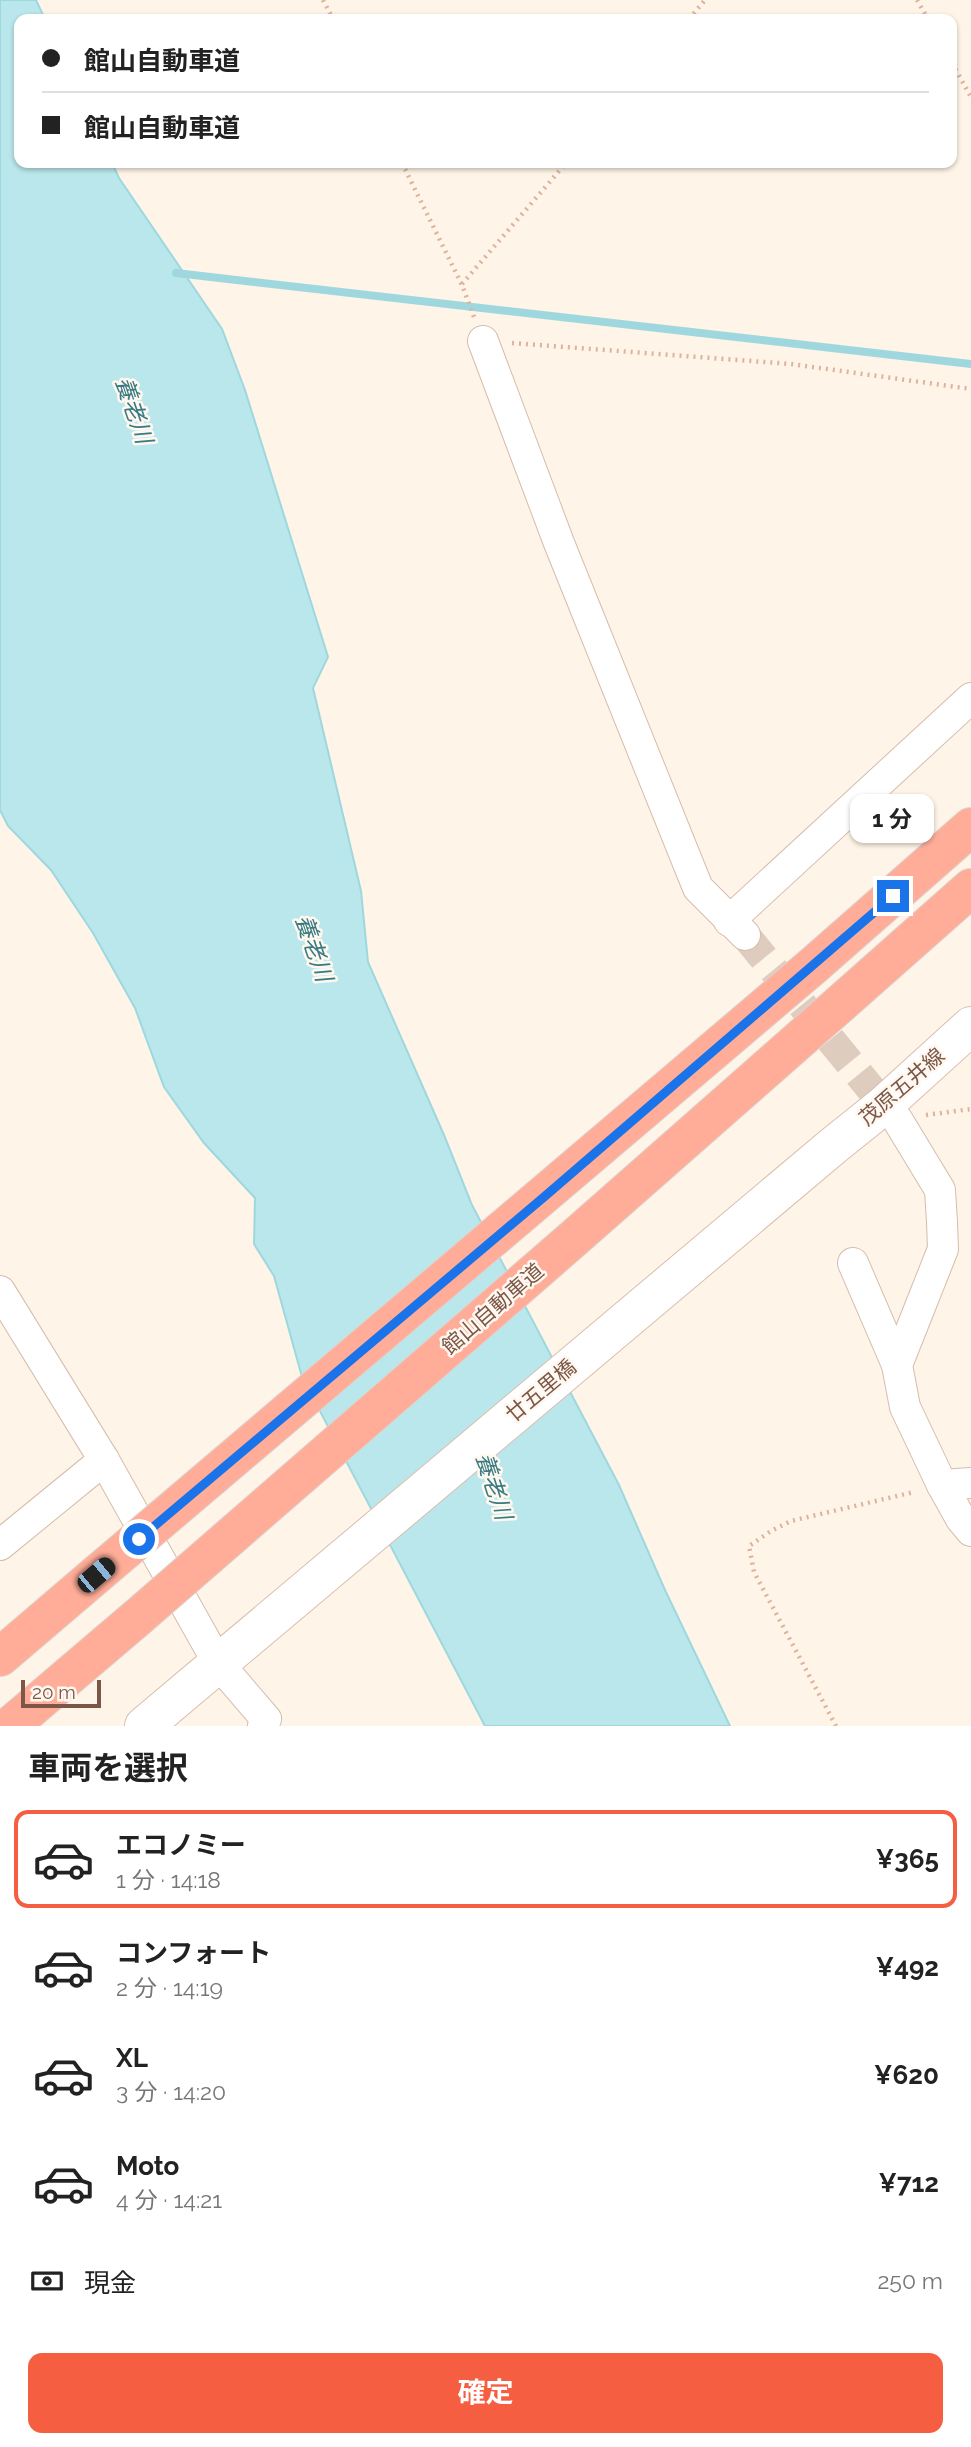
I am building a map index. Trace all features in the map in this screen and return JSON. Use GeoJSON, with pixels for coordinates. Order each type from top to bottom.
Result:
{"type":"FeatureCollection","features":[{"type":"Feature","properties":{"kind":"highway"},"geometry":{"type":"LineString","coordinates":[[0,1657],[814,965],[971,827]]}},
{"type":"Feature","properties":{"kind":"highway","name":"館山自動車道"},"geometry":{"type":"LineString","coordinates":[[10,1726],[563,1248],[971,888]]}},
{"type":"Feature","properties":{"kind":"main road","name":"茂原五井線"},"geometry":{"type":"LineString","coordinates":[[832,1146],[891,1112],[971,1026]]}},
{"type":"Feature","properties":{"kind":"main road","name":"廿五里橋"},"geometry":{"type":"LineString","coordinates":[[218,1663],[832,1146]]}},
{"type":"Feature","properties":{"kind":"main road"},"geometry":{"type":"LineString","coordinates":[[144,1726],[218,1663]]}},
{"type":"Feature","properties":{"kind":"street"},"geometry":{"type":"LineString","coordinates":[[484,341],[558,543],[698,888],[737,928],[971,698]]}},
{"type":"Feature","properties":{"kind":"street"},"geometry":{"type":"LineString","coordinates":[[891,1112],[940,1191],[943,1249],[897,1365]]}},
{"type":"Feature","properties":{"kind":"street"},"geometry":{"type":"LineString","coordinates":[[852,1263],[897,1365],[905,1407],[957,1484],[961,1519],[971,1531]]}},
{"type":"Feature","properties":{"kind":"street"},"geometry":{"type":"LineString","coordinates":[[0,1291],[104,1460],[218,1663],[266,1718],[263,1726]]}},
{"type":"Feature","properties":{"kind":"street"},"geometry":{"type":"LineString","coordinates":[[0,1545],[104,1460]]}},
{"type":"Feature","properties":{"kind":"path"},"geometry":{"type":"LineString","coordinates":[[693,14],[705,0]]}},
{"type":"Feature","properties":{"kind":"path"},"geometry":{"type":"LineString","coordinates":[[957,72],[971,97]]}},
{"type":"Feature","properties":{"kind":"path"},"geometry":{"type":"LineString","coordinates":[[404,168],[462,285],[484,341],[792,363],[971,389]]}},
{"type":"Feature","properties":{"kind":"path"},"geometry":{"type":"LineString","coordinates":[[462,285],[562,168]]}},
{"type":"Feature","properties":{"kind":"path"},"geometry":{"type":"LineString","coordinates":[[891,1112],[971,1109]]}},
{"type":"Feature","properties":{"kind":"path"},"geometry":{"type":"LineString","coordinates":[[836,1726],[754,1572],[749,1546],[791,1521],[957,1484]]}},
{"type":"Feature","properties":{"kind":"water","name":"養老川"},"geometry":{"type":"Polygon","coordinates":[[[0,0],[36,0],[43,14],[14,14],[14,168],[114,168],[222,329],[245,390],[328,657],[313,688],[361,891],[368,962],[472,1205],[619,1485],[665,1590],[730,1726],[485,1726],[302,1377],[274,1276],[254,1244],[255,1198],[204,1143],[164,1087],[135,1008],[93,933],[51,870],[8,826],[0,810],[0,0]]]}},
{"type":"Feature","properties":{"kind":"waterway"},"geometry":{"type":"LineString","coordinates":[[176,273],[971,364]]}},
{"type":"Feature","properties":{"kind":"tunnel"},"geometry":{"type":"LineString","coordinates":[[745,935],[884,1105]]}},
{"type":"Feature","properties":{"kind":"route"},"geometry":{"type":"LineString","coordinates":[[139,1539],[544,1197],[893,896]]}}]}
